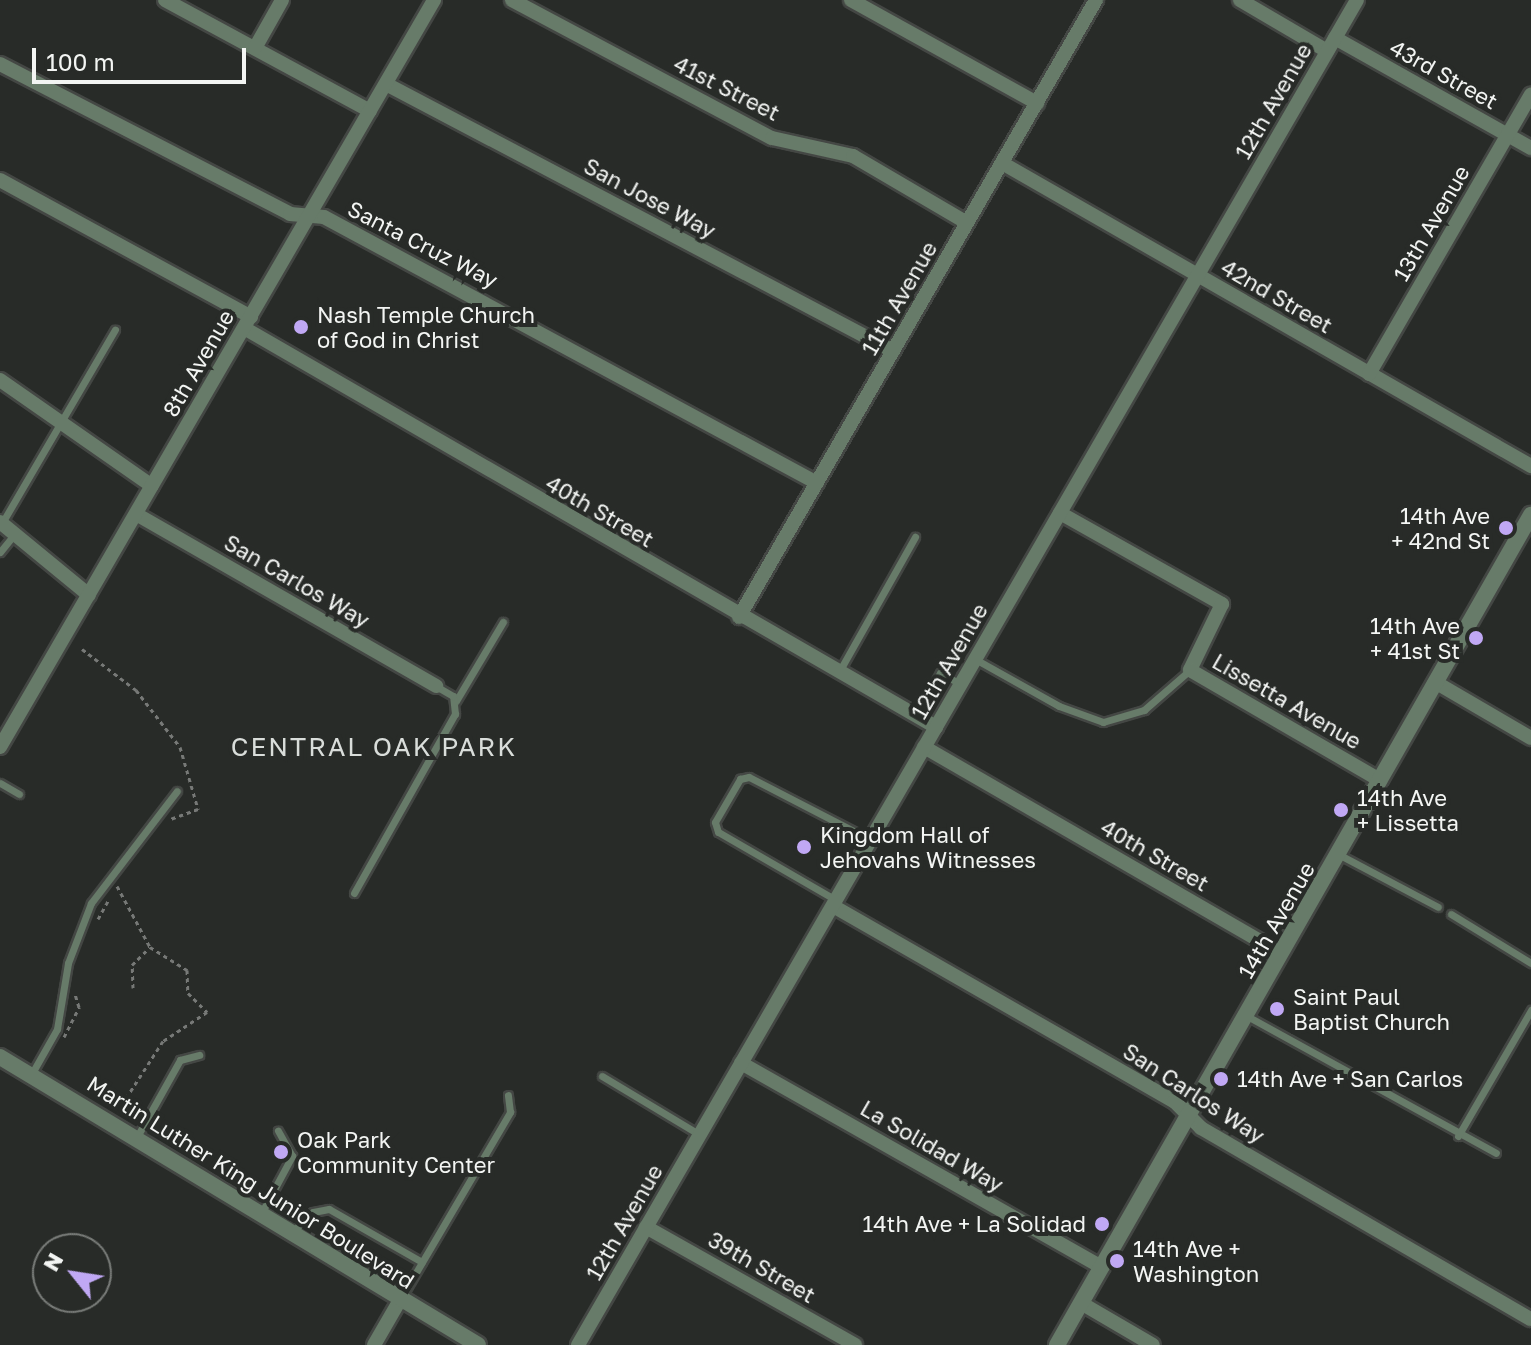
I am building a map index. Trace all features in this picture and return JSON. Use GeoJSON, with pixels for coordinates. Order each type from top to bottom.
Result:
{"type":"FeatureCollection","features":[{"type":"Feature","properties":{"kind":"street"},"geometry":{"type":"LineString","coordinates":[[165,0],[370,111]]}},
{"type":"Feature","properties":{"kind":"street"},"geometry":{"type":"LineString","coordinates":[[255,48],[282,0]]}},
{"type":"Feature","properties":{"kind":"street","name":"8th Avenue"},"geometry":{"type":"LineString","coordinates":[[0,747],[434,0]]}},
{"type":"Feature","properties":{"kind":"street","name":"41st Street"},"geometry":{"type":"LineString","coordinates":[[512,0],[772,138],[853,156],[967,223]]}},
{"type":"Feature","properties":{"kind":"street"},"geometry":{"type":"LineString","coordinates":[[851,0],[1037,103]]}},
{"type":"Feature","properties":{"kind":"street","name":"11th Avenue"},"geometry":{"type":"LineString","coordinates":[[739,617],[1096,0]]}},
{"type":"Feature","properties":{"kind":"street","name":"43rd Street"},"geometry":{"type":"LineString","coordinates":[[1240,0],[1531,148]]}},
{"type":"Feature","properties":{"kind":"street","name":"12th Avenue"},"geometry":{"type":"LineString","coordinates":[[578,1345],[1357,0]]}},
{"type":"Feature","properties":{"kind":"street","name":"Santa Cruz Way"},"geometry":{"type":"LineString","coordinates":[[0,64],[308,217],[324,217],[605,363],[817,483]]}},
{"type":"Feature","properties":{"kind":"street","name":"San Jose Way"},"geometry":{"type":"LineString","coordinates":[[386,84],[893,351]]}},
{"type":"Feature","properties":{"kind":"street","name":"13th Avenue"},"geometry":{"type":"LineString","coordinates":[[1369,374],[1531,95]]}},
{"type":"Feature","properties":{"kind":"street","name":"42nd Street"},"geometry":{"type":"LineString","coordinates":[[1002,163],[1531,466]]}},
{"type":"Feature","properties":{"kind":"street","name":"40th Street"},"geometry":{"type":"LineString","coordinates":[[0,180],[247,323],[739,617],[936,727]]}},
{"type":"Feature","properties":{"kind":"street"},"geometry":{"type":"LineString","coordinates":[[0,380],[152,486]]}},
{"type":"Feature","properties":{"kind":"street","name":"Lissetta Avenue"},"geometry":{"type":"LineString","coordinates":[[1060,513],[1222,604],[1190,670],[1380,780]]}},
{"type":"Feature","properties":{"kind":"street","name":"San Carlos Way"},"geometry":{"type":"LineString","coordinates":[[136,514],[436,686]]}},
{"type":"Feature","properties":{"kind":"street","name":"14th Avenue"},"geometry":{"type":"LineString","coordinates":[[1057,1345],[1530,520]]}},
{"type":"Feature","properties":{"kind":"street"},"geometry":{"type":"LineString","coordinates":[[1,523],[89,595]]}},
{"type":"Feature","properties":{"kind":"street"},"geometry":{"type":"LineString","coordinates":[[1435,682],[1531,738]]}},
{"type":"Feature","properties":{"kind":"street","name":"40th Street"},"geometry":{"type":"LineString","coordinates":[[924,747],[1281,953]]}},
{"type":"Feature","properties":{"kind":"street","name":"San Carlos Way"},"geometry":{"type":"LineString","coordinates":[[834,903],[1190,1114],[1201,1128],[1531,1319]]}},
{"type":"Feature","properties":{"kind":"street","name":"Martin Luther King Junior Boulevard"},"geometry":{"type":"LineString","coordinates":[[0,1057],[138,1135],[288,1236],[478,1345]]}},
{"type":"Feature","properties":{"kind":"street","name":"La Solidad Way"},"geometry":{"type":"LineString","coordinates":[[741,1063],[1102,1267]]}},
{"type":"Feature","properties":{"kind":"street","name":"39th Street"},"geometry":{"type":"LineString","coordinates":[[646,1227],[855,1345]]}},
{"type":"Feature","properties":{"kind":"street"},"geometry":{"type":"LineString","coordinates":[[374,1345],[400,1300]]}},
{"type":"Feature","properties":{"kind":"street"},"geometry":{"type":"LineString","coordinates":[[1081,1303],[1153,1345]]}},
{"type":"Feature","properties":{"kind":"lane"},"geometry":{"type":"LineString","coordinates":[[1,523],[115,330]]}},
{"type":"Feature","properties":{"kind":"lane"},"geometry":{"type":"LineString","coordinates":[[0,552],[14,534]]}},
{"type":"Feature","properties":{"kind":"lane"},"geometry":{"type":"LineString","coordinates":[[839,672],[915,537]]}},
{"type":"Feature","properties":{"kind":"lane"},"geometry":{"type":"LineString","coordinates":[[354,893],[456,701],[503,622]]}},
{"type":"Feature","properties":{"kind":"lane"},"geometry":{"type":"LineString","coordinates":[[975,659],[1059,706],[1103,722],[1144,710],[1190,670]]}},
{"type":"Feature","properties":{"kind":"lane"},"geometry":{"type":"LineString","coordinates":[[916,716],[940,673],[961,684]]}},
{"type":"Feature","properties":{"kind":"lane"},"geometry":{"type":"LineString","coordinates":[[436,686],[456,701]]}},
{"type":"Feature","properties":{"kind":"lane"},"geometry":{"type":"LineString","coordinates":[[834,903],[718,832],[715,822],[740,779],[749,777],[871,840]]}},
{"type":"Feature","properties":{"kind":"lane"},"geometry":{"type":"LineString","coordinates":[[0,783],[19,794]]}},
{"type":"Feature","properties":{"kind":"lane"},"geometry":{"type":"LineString","coordinates":[[31,1075],[57,1029],[68,963],[91,903],[177,791]]}},
{"type":"Feature","properties":{"kind":"lane"},"geometry":{"type":"LineString","coordinates":[[1338,854],[1438,907]]}},
{"type":"Feature","properties":{"kind":"lane"},"geometry":{"type":"LineString","coordinates":[[1451,914],[1531,963]]}},
{"type":"Feature","properties":{"kind":"lane"},"geometry":{"type":"LineString","coordinates":[[1458,1136],[1531,1010]]}},
{"type":"Feature","properties":{"kind":"lane"},"geometry":{"type":"LineString","coordinates":[[1247,1016],[1458,1136],[1496,1153]]}},
{"type":"Feature","properties":{"kind":"lane"},"geometry":{"type":"LineString","coordinates":[[138,1135],[180,1060],[199,1055]]}},
{"type":"Feature","properties":{"kind":"lane"},"geometry":{"type":"LineString","coordinates":[[602,1076],[700,1135]]}},
{"type":"Feature","properties":{"kind":"lane"},"geometry":{"type":"LineString","coordinates":[[400,1300],[510,1112],[508,1095]]}},
{"type":"Feature","properties":{"kind":"lane"},"geometry":{"type":"LineString","coordinates":[[259,1218],[292,1156],[278,1131]]}},
{"type":"Feature","properties":{"kind":"lane"},"geometry":{"type":"LineString","coordinates":[[288,1236],[313,1212],[329,1209],[422,1262]]}},
{"type":"Feature","properties":{"kind":"path"},"geometry":{"type":"LineString","coordinates":[[117,886],[150,947],[187,970],[188,993],[207,1012],[163,1041],[121,1106]]}},
{"type":"Feature","properties":{"kind":"path"},"geometry":{"type":"LineString","coordinates":[[133,988],[132,965],[150,947]]}},
{"type":"Feature","properties":{"kind":"place","name":"Nash Temple Church of God in Christ"},"geometry":{"type":"Point","coordinates":[301,327]}},
{"type":"Feature","properties":{"kind":"place","name":"14th Ave + 42nd St"},"geometry":{"type":"Point","coordinates":[1506,528]}},
{"type":"Feature","properties":{"kind":"place","name":"14th Ave + 41st St"},"geometry":{"type":"Point","coordinates":[1476,638]}},
{"type":"Feature","properties":{"kind":"place","name":"14th Ave + Lissetta"},"geometry":{"type":"Point","coordinates":[1341,810]}},
{"type":"Feature","properties":{"kind":"place","name":"Kingdom Hall of Jehovahs Witnesses"},"geometry":{"type":"Point","coordinates":[804,847]}},
{"type":"Feature","properties":{"kind":"place","name":"Saint Paul Baptist Church"},"geometry":{"type":"Point","coordinates":[1277,1009]}},
{"type":"Feature","properties":{"kind":"place","name":"14th Ave + San Carlos"},"geometry":{"type":"Point","coordinates":[1221,1079]}},
{"type":"Feature","properties":{"kind":"place","name":"Oak Park Community Center"},"geometry":{"type":"Point","coordinates":[281,1152]}},
{"type":"Feature","properties":{"kind":"place","name":"14th Ave + La Solidad"},"geometry":{"type":"Point","coordinates":[1102,1224]}},
{"type":"Feature","properties":{"kind":"place","name":"14th Ave + Washington"},"geometry":{"type":"Point","coordinates":[1117,1261]}},
{"type":"Feature","properties":{"kind":"district","name":"CENTRAL OAK PARK"},"geometry":{"type":"Point","coordinates":[374,747]}}]}
